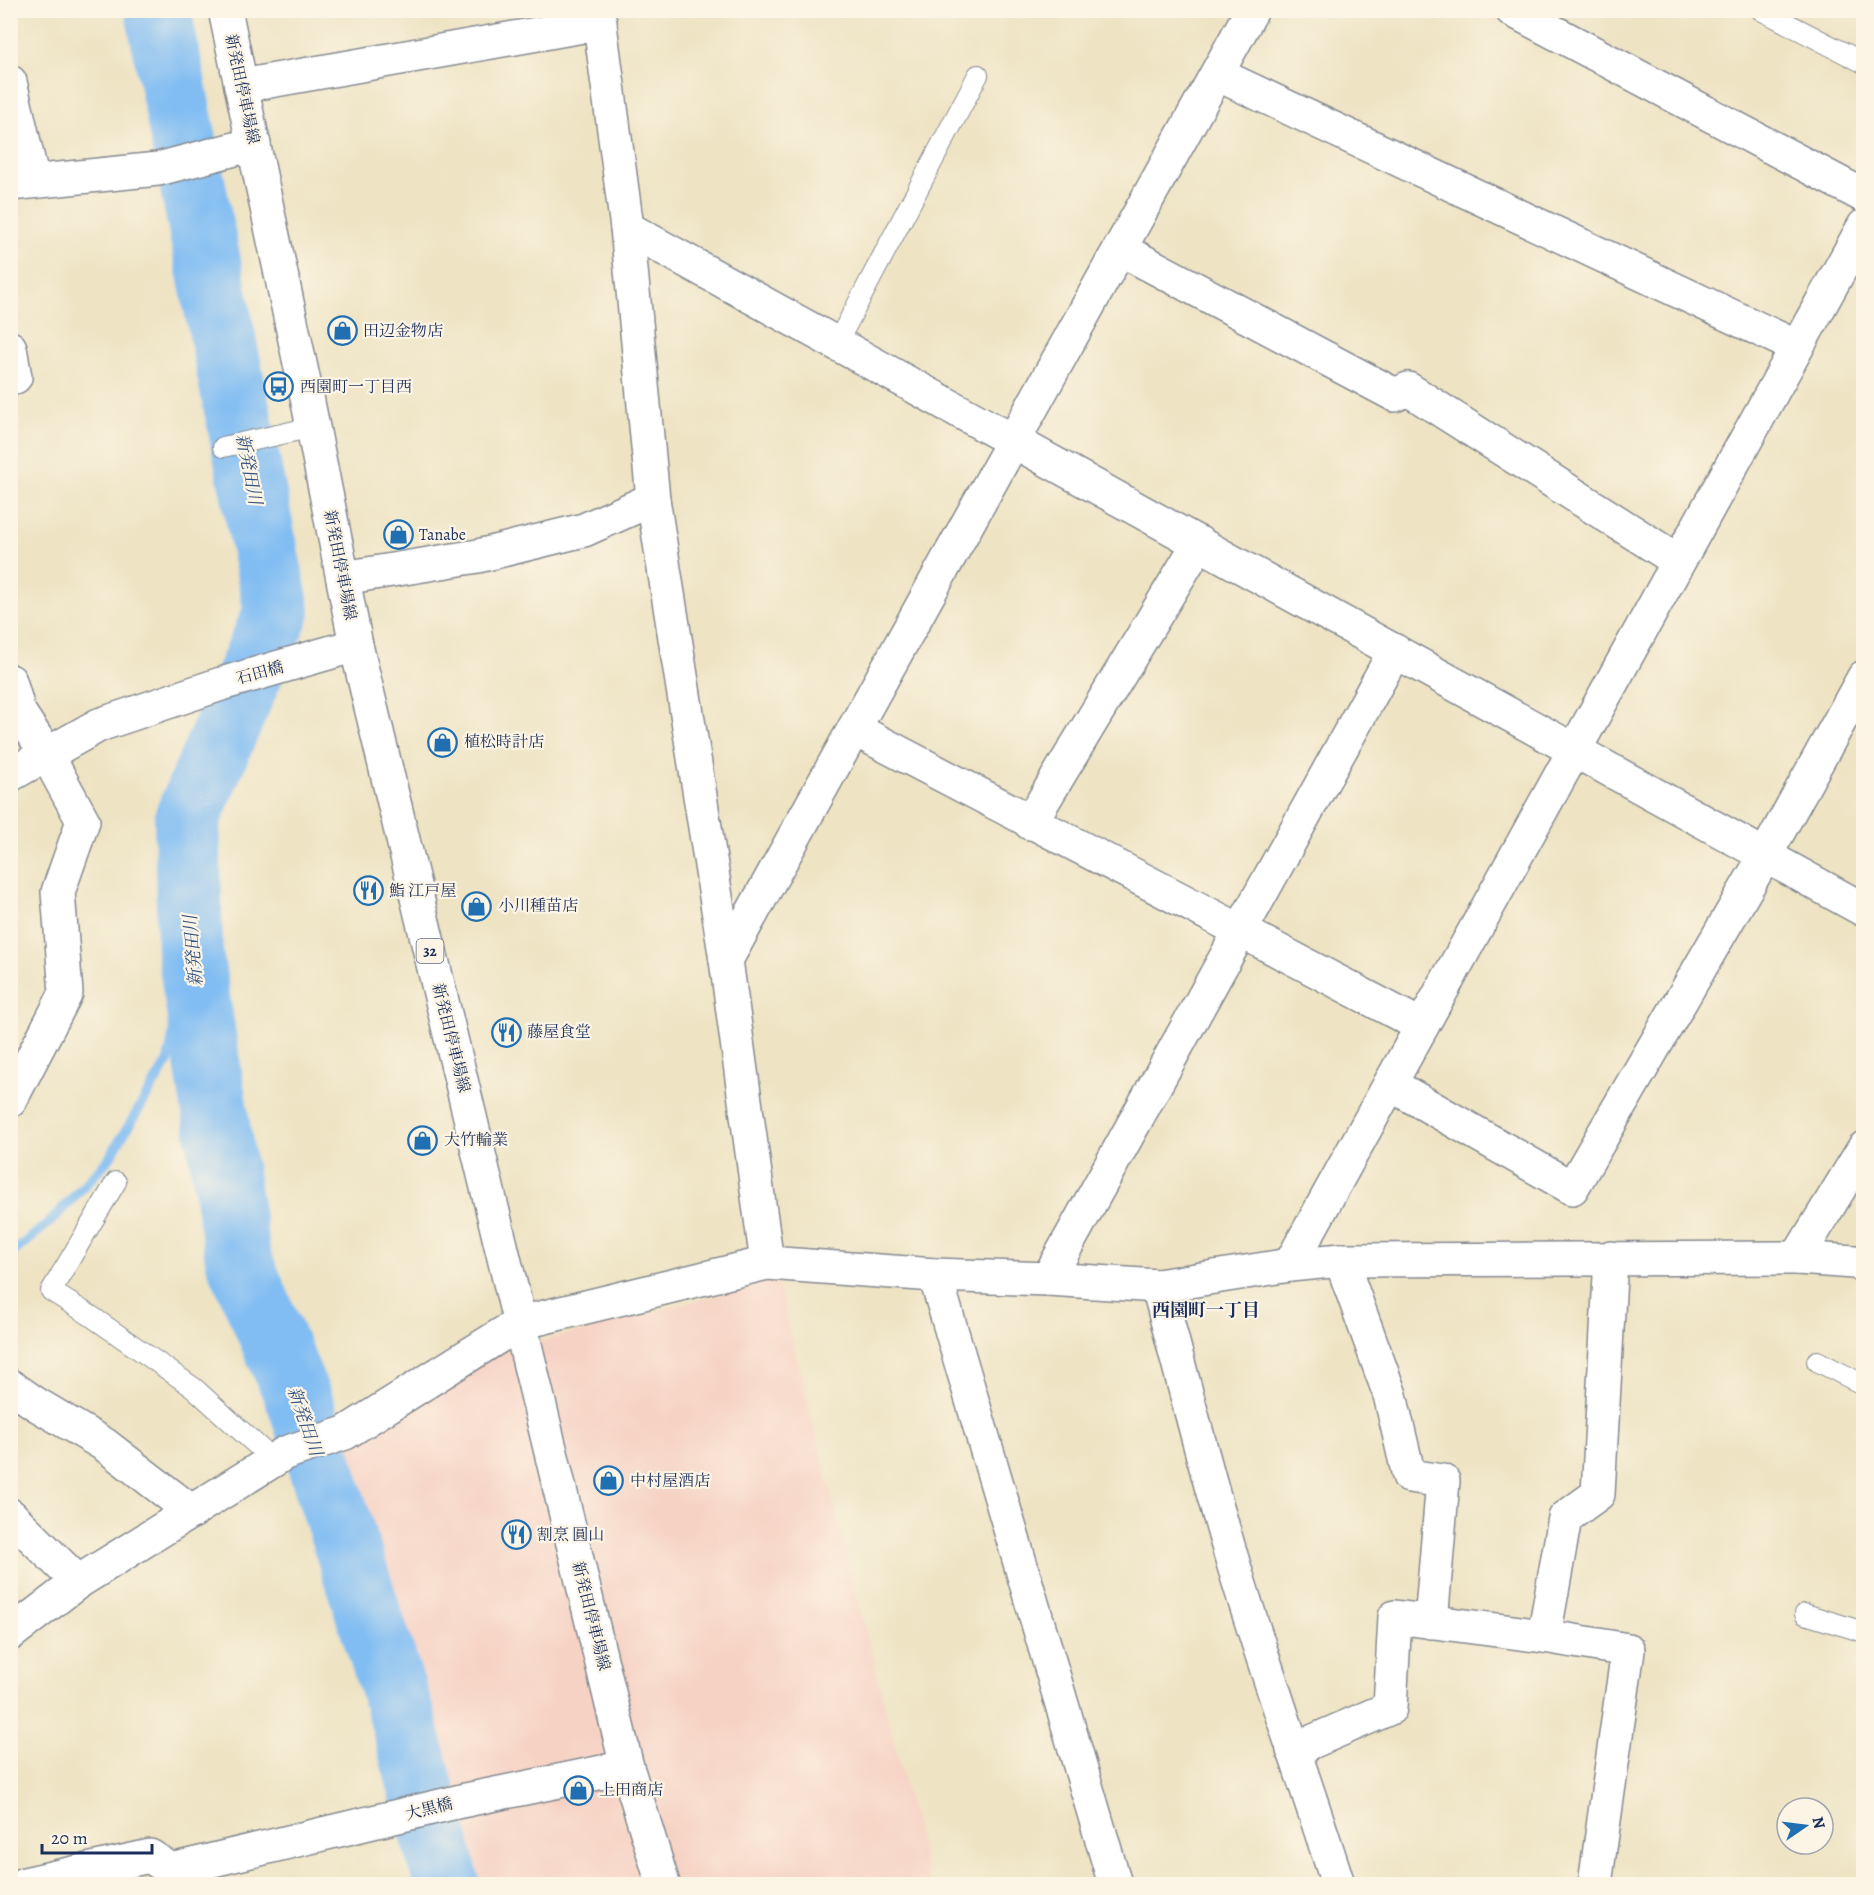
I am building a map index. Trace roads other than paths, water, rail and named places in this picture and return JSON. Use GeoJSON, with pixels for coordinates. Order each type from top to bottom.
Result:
{"type":"FeatureCollection","features":[{"type":"Feature","properties":{"kind":"street","name":"新発田停車場線"},"geometry":{"type":"LineString","coordinates":[[225,10],[313,427],[356,645],[627,1767],[663,1884]]}},
{"type":"Feature","properties":{"kind":"street"},"geometry":{"type":"LineString","coordinates":[[726,960],[1252,10]]}},
{"type":"Feature","properties":{"kind":"street"},"geometry":{"type":"LineString","coordinates":[[1512,10],[1863,196]]}},
{"type":"Feature","properties":{"kind":"street"},"geometry":{"type":"LineString","coordinates":[[241,86],[599,17],[627,228],[653,499],[726,960],[767,1263]]}},
{"type":"Feature","properties":{"kind":"street"},"geometry":{"type":"LineString","coordinates":[[1217,74],[1797,347]]}},
{"type":"Feature","properties":{"kind":"street"},"geometry":{"type":"LineString","coordinates":[[10,82],[22,183],[158,169],[254,144]]}},
{"type":"Feature","properties":{"kind":"street"},"geometry":{"type":"LineString","coordinates":[[1290,1266],[1863,226]]}},
{"type":"Feature","properties":{"kind":"street"},"geometry":{"type":"LineString","coordinates":[[627,228],[1863,910]]}},
{"type":"Feature","properties":{"kind":"street"},"geometry":{"type":"LineString","coordinates":[[1120,249],[1395,395],[1408,389],[1678,561]]}},
{"type":"Feature","properties":{"kind":"street"},"geometry":{"type":"LineString","coordinates":[[344,578],[478,556],[584,530],[653,499]]}},
{"type":"Feature","properties":{"kind":"street"},"geometry":{"type":"LineString","coordinates":[[1030,823],[1199,543]]}},
{"type":"Feature","properties":{"kind":"street","name":"石田橋"},"geometry":{"type":"LineString","coordinates":[[10,775],[99,725],[221,684],[356,645]]}},
{"type":"Feature","properties":{"kind":"street"},"geometry":{"type":"LineString","coordinates":[[1048,1279],[1395,651]]}},
{"type":"Feature","properties":{"kind":"street"},"geometry":{"type":"LineString","coordinates":[[1390,1084],[1572,1188],[1765,856],[1863,677]]}},
{"type":"Feature","properties":{"kind":"street"},"geometry":{"type":"LineString","coordinates":[[10,1101],[66,993],[58,892],[82,821],[46,753],[13,702]]}},
{"type":"Feature","properties":{"kind":"street"},"geometry":{"type":"LineString","coordinates":[[854,729],[1422,1026]]}},
{"type":"Feature","properties":{"kind":"street"},"geometry":{"type":"LineString","coordinates":[[1797,1258],[1863,1148]]}},
{"type":"Feature","properties":{"kind":"street"},"geometry":{"type":"LineString","coordinates":[[1544,1636],[1565,1518],[1598,1494],[1611,1258]]}},
{"type":"Feature","properties":{"kind":"street"},"geometry":{"type":"LineString","coordinates":[[10,1634],[78,1582],[279,1457],[345,1433],[520,1323],[767,1263],[935,1275],[1158,1286],[1341,1260],[1797,1258],[1854,1262],[1863,1265]]}},
{"type":"Feature","properties":{"kind":"street"},"geometry":{"type":"LineString","coordinates":[[1341,1260],[1390,1395],[1409,1476],[1443,1481],[1431,1622]]}},
{"type":"Feature","properties":{"kind":"street"},"geometry":{"type":"LineString","coordinates":[[935,1275],[1115,1884]]}},
{"type":"Feature","properties":{"kind":"street"},"geometry":{"type":"LineString","coordinates":[[1158,1286],[1227,1542],[1338,1884]]}},
{"type":"Feature","properties":{"kind":"street"},"geometry":{"type":"LineString","coordinates":[[10,1386],[105,1445],[192,1512]]}},
{"type":"Feature","properties":{"kind":"street"},"geometry":{"type":"LineString","coordinates":[[10,1515],[78,1582]]}},
{"type":"Feature","properties":{"kind":"street"},"geometry":{"type":"LineString","coordinates":[[1293,1750],[1390,1708],[1395,1617],[1544,1636],[1628,1650],[1595,1884]]}},
{"type":"Feature","properties":{"kind":"street","name":"大黒橋"},"geometry":{"type":"LineString","coordinates":[[173,1877],[461,1801],[627,1767]]}},
{"type":"Feature","properties":{"kind":"street"},"geometry":{"type":"LineString","coordinates":[[24,1884],[150,1856],[173,1877]]}},
{"type":"Feature","properties":{"kind":"lane"},"geometry":{"type":"LineString","coordinates":[[1761,10],[1863,63]]}},
{"type":"Feature","properties":{"kind":"lane"},"geometry":{"type":"LineString","coordinates":[[837,343],[978,75]]}},
{"type":"Feature","properties":{"kind":"lane"},"geometry":{"type":"LineString","coordinates":[[223,447],[313,427]]}},
{"type":"Feature","properties":{"kind":"lane"},"geometry":{"type":"LineString","coordinates":[[116,1182],[51,1291],[194,1388],[279,1457]]}},
{"type":"Feature","properties":{"kind":"lane"},"geometry":{"type":"LineString","coordinates":[[1817,1361],[1863,1385]]}},
{"type":"Feature","properties":{"kind":"lane"},"geometry":{"type":"LineString","coordinates":[[1804,1614],[1863,1632]]}},
{"type":"Feature","properties":{"kind":"waterway","name":"新発田川"},"geometry":{"type":"LineString","coordinates":[[158,10],[277,611],[187,819],[190,953],[238,1258],[300,1402],[403,1720],[447,1884]]}},
{"type":"Feature","properties":{"kind":"waterway"},"geometry":{"type":"LineString","coordinates":[[10,1255],[52,1220],[108,1160],[168,1061],[190,953]]}},
{"type":"Feature","properties":{"kind":"place","name":"田辺金物店"},"geometry":{"type":"Point","coordinates":[342,331]}},
{"type":"Feature","properties":{"kind":"place","name":"西園町一丁目西"},"geometry":{"type":"Point","coordinates":[279,387]}},
{"type":"Feature","properties":{"kind":"place","name":"Tanabe"},"geometry":{"type":"Point","coordinates":[398,535]}},
{"type":"Feature","properties":{"kind":"place","name":"植松時計店"},"geometry":{"type":"Point","coordinates":[443,742]}},
{"type":"Feature","properties":{"kind":"place","name":"鮨 江戸屋"},"geometry":{"type":"Point","coordinates":[368,891]}},
{"type":"Feature","properties":{"kind":"place","name":"小川種苗店"},"geometry":{"type":"Point","coordinates":[477,906]}},
{"type":"Feature","properties":{"kind":"place","name":"藤屋食堂"},"geometry":{"type":"Point","coordinates":[506,1032]}},
{"type":"Feature","properties":{"kind":"place","name":"大竹輪業"},"geometry":{"type":"Point","coordinates":[423,1140]}},
{"type":"Feature","properties":{"kind":"place","name":"中村屋酒店"},"geometry":{"type":"Point","coordinates":[609,1481]}},
{"type":"Feature","properties":{"kind":"place","name":"割烹 圓山"},"geometry":{"type":"Point","coordinates":[516,1535]}},
{"type":"Feature","properties":{"kind":"place","name":"上田商店"},"geometry":{"type":"Point","coordinates":[578,1790]}},
{"type":"Feature","properties":{"kind":"district","name":"西園町一丁目"},"geometry":{"type":"Point","coordinates":[1206,1310]}}]}
